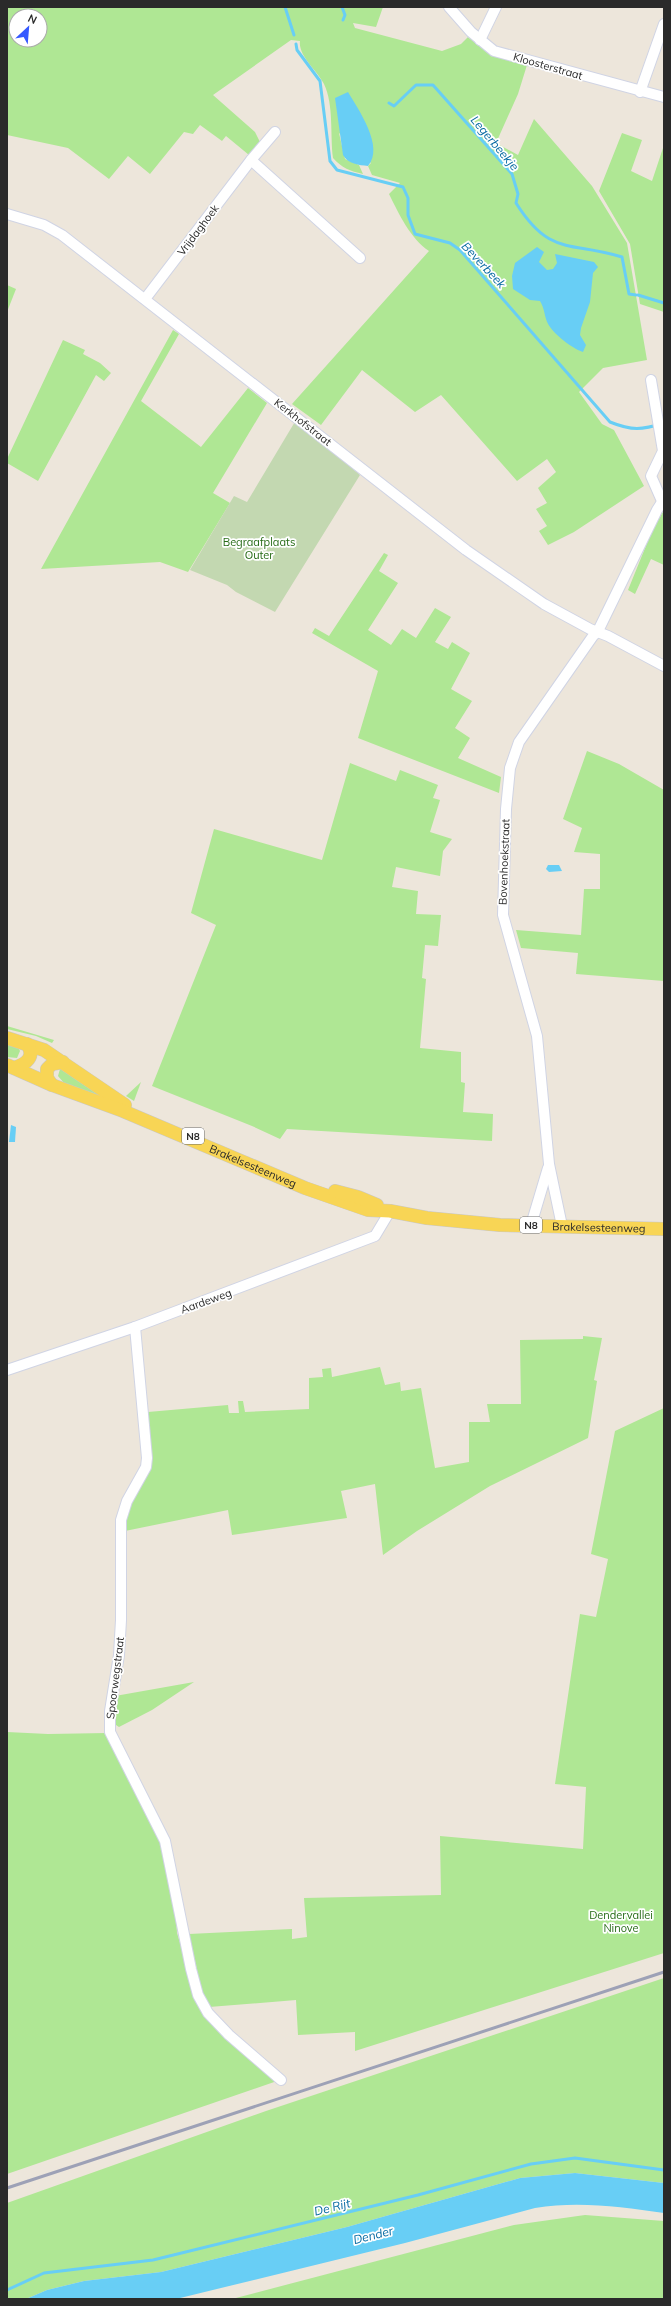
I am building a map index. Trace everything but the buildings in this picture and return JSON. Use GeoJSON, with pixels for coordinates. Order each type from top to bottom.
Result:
{"type":"FeatureCollection","features":[{"type":"Feature","properties":{"kind":"main road","name":"Brakelsesteenweg"},"geometry":{"type":"LineString","coordinates":[[7,1038],[44,1050],[113,1098],[150,1118],[270,1168],[315,1185],[358,1197],[390,1211]]}},
{"type":"Feature","properties":{"kind":"main road","name":"Brakelsesteenweg"},"geometry":{"type":"LineString","coordinates":[[11,1066],[25,1065],[30,1059],[31,1049],[28,1044]]}},
{"type":"Feature","properties":{"kind":"main road"},"geometry":{"type":"LineString","coordinates":[[52,1085],[47,1078],[47,1069],[52,1064],[63,1062]]}},
{"type":"Feature","properties":{"kind":"main road","name":"Brakelsesteenweg"},"geometry":{"type":"LineString","coordinates":[[11,1066],[52,1085],[123,1111],[305,1188],[368,1210],[390,1211],[465,1222],[664,1229]]}},
{"type":"Feature","properties":{"kind":"street","name":"Kloosterstraat"},"geometry":{"type":"LineString","coordinates":[[449,7],[480,40],[494,51],[640,92],[664,97]]}},
{"type":"Feature","properties":{"kind":"street"},"geometry":{"type":"LineString","coordinates":[[480,40],[496,7]]}},
{"type":"Feature","properties":{"kind":"street"},"geometry":{"type":"LineString","coordinates":[[640,92],[664,24]]}},
{"type":"Feature","properties":{"kind":"street","name":"Vrijdaghoek"},"geometry":{"type":"LineString","coordinates":[[145,299],[251,160],[275,132]]}},
{"type":"Feature","properties":{"kind":"street"},"geometry":{"type":"LineString","coordinates":[[251,160],[360,258]]}},
{"type":"Feature","properties":{"kind":"street","name":"Kerkhofstraat"},"geometry":{"type":"LineString","coordinates":[[7,214],[44,225],[62,235],[466,550],[544,604],[664,666]]}},
{"type":"Feature","properties":{"kind":"street"},"geometry":{"type":"LineString","coordinates":[[651,380],[663,451],[651,476],[663,500]]}},
{"type":"Feature","properties":{"kind":"street","name":"Bovenhoekstraat"},"geometry":{"type":"LineString","coordinates":[[562,1226],[549,1164],[536,1036],[503,915],[506,809],[510,768],[519,742],[598,631],[663,500]]}},
{"type":"Feature","properties":{"kind":"street","name":"Bovenhoekstraat"},"geometry":{"type":"LineString","coordinates":[[531,1225],[549,1164]]}},
{"type":"Feature","properties":{"kind":"street","name":"Aardeweg"},"geometry":{"type":"LineString","coordinates":[[7,1370],[136,1327],[375,1236],[390,1211]]}},
{"type":"Feature","properties":{"kind":"street","name":"Spoorwegstraat"},"geometry":{"type":"LineString","coordinates":[[136,1327],[148,1454],[146,1467],[127,1501],[121,1520],[121,1620],[118,1655],[110,1711],[110,1732],[123,1760],[160,1827],[165,1841],[191,1969],[198,1995],[208,2013],[229,2035],[281,2080]]}},
{"type":"Feature","properties":{"kind":"green space"},"geometry":{"type":"Polygon","coordinates":[[[7,7],[383,7],[376,27],[353,23],[355,28],[442,51],[461,44],[468,37],[496,55],[527,65],[518,94],[496,143],[518,155],[534,119],[592,186],[627,243],[647,360],[603,368],[579,392],[602,424],[614,430],[644,486],[574,532],[548,545],[539,531],[547,526],[536,509],[547,503],[538,488],[556,472],[547,459],[517,481],[441,395],[415,412],[362,370],[321,425],[292,404],[429,251],[422,246],[411,233],[389,194],[400,183],[372,175],[368,166],[371,163],[339,133],[345,159],[359,165],[363,174],[346,169],[333,158],[330,110],[327,92],[321,79],[305,58],[300,47],[300,41],[291,40],[213,95],[255,132],[260,142],[249,155],[226,136],[222,141],[200,125],[193,134],[184,132],[150,174],[128,156],[109,179],[68,148],[7,135],[7,7]]]}},
{"type":"Feature","properties":{"kind":"green space"},"geometry":{"type":"Polygon","coordinates":[[[622,133],[642,140],[631,171],[652,181],[664,145],[664,312],[640,304],[630,244],[599,191],[622,133]]]}},
{"type":"Feature","properties":{"kind":"green space"},"geometry":{"type":"Polygon","coordinates":[[[7,285],[16,289],[7,312],[7,285]]]}},
{"type":"Feature","properties":{"kind":"green space"},"geometry":{"type":"Polygon","coordinates":[[[173,330],[179,334],[141,401],[201,447],[248,388],[267,403],[213,493],[230,503],[188,572],[160,562],[41,569],[173,330]]]}},
{"type":"Feature","properties":{"kind":"green space"},"geometry":{"type":"Polygon","coordinates":[[[63,340],[85,350],[83,354],[100,363],[111,373],[104,381],[96,375],[38,481],[7,463],[7,459],[63,340]]]}},
{"type":"Feature","properties":{"kind":"green space","name":"Begraafplaats Outer"},"geometry":{"type":"Polygon","coordinates":[[[296,420],[360,475],[275,612],[236,592],[227,585],[190,570],[234,496],[247,502],[296,420]]]}},
{"type":"Feature","properties":{"kind":"green space"},"geometry":{"type":"Polygon","coordinates":[[[664,510],[664,565],[651,559],[635,594],[628,590],[652,531],[664,510]]]}},
{"type":"Feature","properties":{"kind":"green space"},"geometry":{"type":"Polygon","coordinates":[[[384,553],[388,555],[379,571],[398,583],[368,630],[391,645],[402,629],[416,638],[435,608],[451,617],[435,642],[448,649],[452,642],[470,653],[451,689],[472,701],[455,728],[470,738],[458,758],[501,777],[499,793],[358,738],[378,671],[312,633],[315,628],[329,636],[384,553]]]}},
{"type":"Feature","properties":{"kind":"green space"},"geometry":{"type":"Polygon","coordinates":[[[587,751],[619,764],[664,790],[664,981],[576,974],[578,953],[521,948],[516,930],[581,935],[584,889],[600,889],[600,854],[574,852],[582,828],[563,819],[587,751]]]}},
{"type":"Feature","properties":{"kind":"green space"},"geometry":{"type":"Polygon","coordinates":[[[350,763],[396,781],[400,770],[438,785],[433,798],[440,800],[430,832],[452,839],[443,851],[440,876],[396,867],[392,887],[418,891],[416,914],[441,915],[438,946],[425,945],[422,978],[426,979],[420,1048],[461,1052],[461,1082],[465,1083],[463,1112],[493,1114],[492,1141],[287,1129],[280,1139],[252,1126],[152,1086],[216,925],[191,913],[214,829],[322,860],[350,763]]]}},
{"type":"Feature","properties":{"kind":"green space"},"geometry":{"type":"Polygon","coordinates":[[[7,1026],[54,1040],[52,1043],[36,1036],[7,1029],[7,1026]]]}},
{"type":"Feature","properties":{"kind":"green space"},"geometry":{"type":"Polygon","coordinates":[[[7,1042],[18,1047],[20,1051],[17,1058],[7,1057],[7,1042]]]}},
{"type":"Feature","properties":{"kind":"green space"},"geometry":{"type":"Polygon","coordinates":[[[60,1069],[63,1069],[108,1100],[64,1083],[58,1076],[60,1069]]]}},
{"type":"Feature","properties":{"kind":"green space"},"geometry":{"type":"Polygon","coordinates":[[[141,1082],[134,1101],[126,1096],[141,1082]]]}},
{"type":"Feature","properties":{"kind":"green space"},"geometry":{"type":"Polygon","coordinates":[[[583,1336],[602,1338],[594,1380],[597,1381],[588,1438],[490,1486],[417,1531],[383,1555],[375,1484],[341,1491],[347,1518],[232,1535],[228,1510],[125,1531],[125,1519],[128,1505],[152,1459],[148,1412],[228,1405],[229,1413],[239,1413],[238,1401],[243,1401],[245,1412],[309,1409],[309,1378],[323,1377],[322,1369],[331,1368],[332,1377],[380,1367],[385,1385],[400,1382],[401,1391],[421,1388],[435,1468],[469,1462],[469,1422],[490,1422],[487,1404],[521,1404],[520,1340],[583,1339],[583,1336]]]}},
{"type":"Feature","properties":{"kind":"green space","name":"Dendervallei Ninove"},"geometry":{"type":"Polygon","coordinates":[[[664,1408],[664,1953],[355,2051],[355,2032],[298,2035],[296,2000],[209,2007],[201,1988],[189,1934],[292,1929],[292,1939],[307,1937],[304,1898],[441,1895],[440,1836],[583,1849],[586,1787],[555,1784],[580,1614],[596,1617],[608,1559],[591,1554],[615,1431],[664,1408]]]}},
{"type":"Feature","properties":{"kind":"green space"},"geometry":{"type":"Polygon","coordinates":[[[194,1682],[152,1710],[119,1727],[113,1723],[115,1696],[194,1682]]]}},
{"type":"Feature","properties":{"kind":"green space"},"geometry":{"type":"Polygon","coordinates":[[[7,1732],[48,1734],[107,1733],[162,1842],[176,1916],[177,1933],[199,2005],[206,2017],[224,2037],[277,2081],[7,2174],[7,1732]]]}},
{"type":"Feature","properties":{"kind":"green space"},"geometry":{"type":"Polygon","coordinates":[[[664,1978],[664,2183],[575,2173],[520,2178],[347,2227],[161,2272],[84,2281],[47,2290],[26,2299],[7,2299],[7,2203],[266,2111],[664,1978]]]}},
{"type":"Feature","properties":{"kind":"green space"},"geometry":{"type":"Polygon","coordinates":[[[585,2215],[664,2221],[664,2299],[232,2299],[514,2225],[585,2215]]]}},
{"type":"Feature","properties":{"kind":"water"},"geometry":{"type":"Polygon","coordinates":[[[348,92],[363,118],[372,139],[372,158],[368,166],[351,162],[343,155],[335,98],[348,92]]]}},
{"type":"Feature","properties":{"kind":"water"},"geometry":{"type":"Polygon","coordinates":[[[537,247],[544,252],[539,262],[547,270],[553,269],[557,263],[555,254],[594,262],[598,267],[593,273],[590,302],[581,328],[580,335],[586,345],[583,352],[567,343],[551,329],[540,301],[530,300],[513,289],[512,276],[515,263],[537,247]]]}},
{"type":"Feature","properties":{"kind":"water"},"geometry":{"type":"Polygon","coordinates":[[[548,865],[559,865],[562,871],[549,872],[546,869],[548,865]]]}},
{"type":"Feature","properties":{"kind":"water"},"geometry":{"type":"Polygon","coordinates":[[[11,1125],[16,1127],[15,1142],[9,1142],[11,1125]]]}},
{"type":"Feature","properties":{"kind":"water","name":"Dender"},"geometry":{"type":"Polygon","coordinates":[[[575,2173],[664,2183],[664,2213],[584,2205],[535,2208],[405,2243],[176,2299],[26,2299],[47,2290],[84,2281],[161,2272],[347,2227],[520,2178],[575,2173]]]}},
{"type":"Feature","properties":{"kind":"waterway","name":"Beverbeek"},"geometry":{"type":"LineString","coordinates":[[285,7],[294,35]]}},
{"type":"Feature","properties":{"kind":"waterway","name":"Legerbeekje"},"geometry":{"type":"LineString","coordinates":[[342,7],[345,15],[343,20]]}},
{"type":"Feature","properties":{"kind":"waterway","name":"Beverbeek"},"geometry":{"type":"LineString","coordinates":[[296,44],[297,50],[320,81],[330,161],[337,170],[403,187],[408,198],[408,215],[415,234],[450,243],[460,250],[610,422],[631,428],[643,428],[664,423]]}},
{"type":"Feature","properties":{"kind":"waterway","name":"Legerbeekje"},"geometry":{"type":"LineString","coordinates":[[389,103],[394,106],[416,85],[433,85],[512,174],[518,194],[516,203],[528,220],[551,240],[562,244],[622,257],[629,294],[636,295]]}},
{"type":"Feature","properties":{"kind":"waterway","name":"Legerbeekje"},"geometry":{"type":"LineString","coordinates":[[638,295],[664,303]]}},
{"type":"Feature","properties":{"kind":"waterway","name":"De Rijt"},"geometry":{"type":"LineString","coordinates":[[7,2290],[44,2273],[153,2260],[418,2195],[531,2164],[575,2158],[664,2170]]}},
{"type":"Feature","properties":{"kind":"railway"},"geometry":{"type":"LineString","coordinates":[[7,2188],[664,1972]]}}]}
